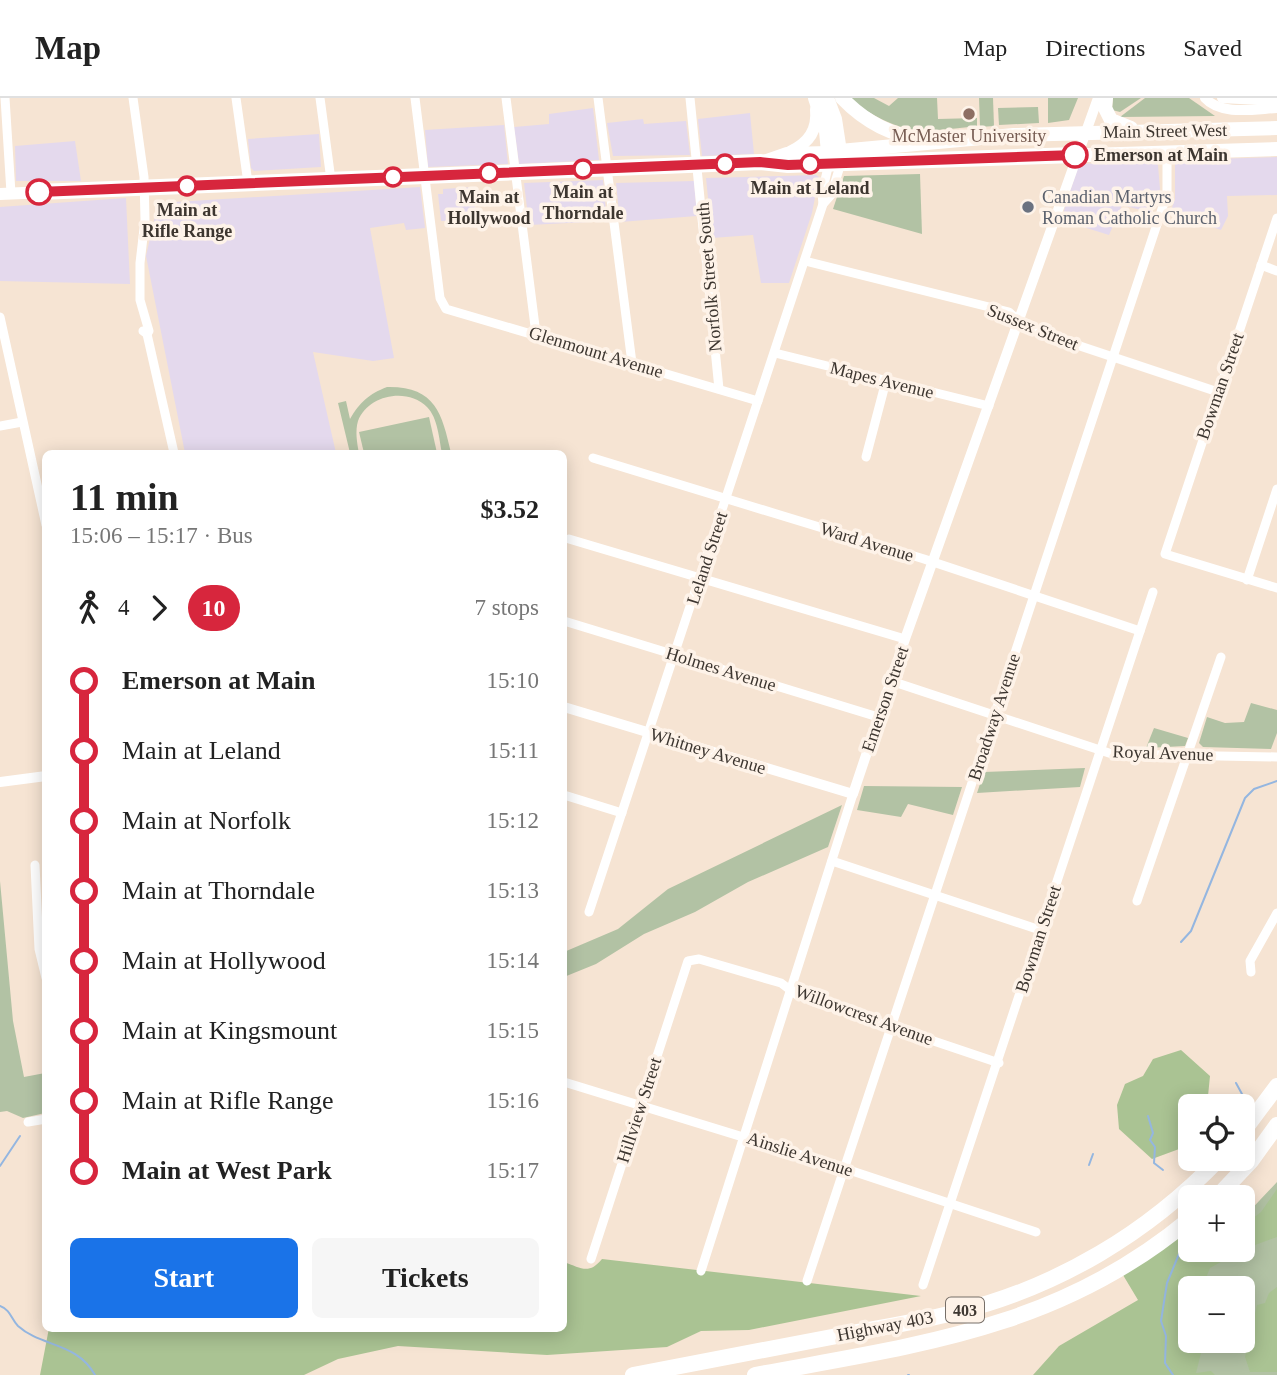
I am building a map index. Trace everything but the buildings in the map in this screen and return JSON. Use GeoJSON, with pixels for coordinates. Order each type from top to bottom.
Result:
{"type":"FeatureCollection","features":[{"type":"Feature","properties":{"kind":"highway"},"geometry":{"type":"LineString","coordinates":[[1255,1116],[1277,1086]]}},
{"type":"Feature","properties":{"kind":"highway"},"geometry":{"type":"LineString","coordinates":[[1228,1185],[1251,1161],[1277,1125]]}},
{"type":"Feature","properties":{"kind":"highway","name":"Highway 403"},"geometry":{"type":"LineString","coordinates":[[633,1375],[957,1312],[1029,1289],[1089,1261],[1146,1225],[1206,1171]]}},
{"type":"Feature","properties":{"kind":"highway","name":"Highway 403"},"geometry":{"type":"LineString","coordinates":[[755,1375],[982,1329],[1043,1309],[1107,1278],[1162,1243],[1178,1229]]}},
{"type":"Feature","properties":{"kind":"main road"},"geometry":{"type":"LineString","coordinates":[[787,153],[803,145],[814,132],[817,121],[815,98]]}},
{"type":"Feature","properties":{"kind":"main road"},"geometry":{"type":"LineString","coordinates":[[815,98],[835,158]]}},
{"type":"Feature","properties":{"kind":"main road"},"geometry":{"type":"LineString","coordinates":[[827,98],[835,158]]}},
{"type":"Feature","properties":{"kind":"main road"},"geometry":{"type":"LineString","coordinates":[[842,98],[873,123],[909,137],[1001,136]]}},
{"type":"Feature","properties":{"kind":"main road"},"geometry":{"type":"LineString","coordinates":[[1107,98],[1105,108],[1111,120],[1139,131]]}},
{"type":"Feature","properties":{"kind":"main road","name":"Main Street West"},"geometry":{"type":"LineString","coordinates":[[760,162],[787,153],[835,158],[1001,136],[1277,128]]}},
{"type":"Feature","properties":{"kind":"main road","name":"Main Street West"},"geometry":{"type":"LineString","coordinates":[[5,194],[835,158],[1277,149]]}},
{"type":"Feature","properties":{"kind":"street"},"geometry":{"type":"LineString","coordinates":[[5,98],[5,194]]}},
{"type":"Feature","properties":{"kind":"street"},"geometry":{"type":"LineString","coordinates":[[133,98],[144,188],[145,220],[139,282],[145,320],[148,323],[147,334],[173,450]]}},
{"type":"Feature","properties":{"kind":"street"},"geometry":{"type":"LineString","coordinates":[[236,98],[248,184]]}},
{"type":"Feature","properties":{"kind":"street"},"geometry":{"type":"LineString","coordinates":[[320,98],[331,180]]}},
{"type":"Feature","properties":{"kind":"street"},"geometry":{"type":"LineString","coordinates":[[415,98],[425,176]]}},
{"type":"Feature","properties":{"kind":"street"},"geometry":{"type":"LineString","coordinates":[[506,98],[536,334]]}},
{"type":"Feature","properties":{"kind":"street"},"geometry":{"type":"LineString","coordinates":[[598,98],[632,363]]}},
{"type":"Feature","properties":{"kind":"street","name":"Norfolk Street South"},"geometry":{"type":"LineString","coordinates":[[690,98],[719,389]]}},
{"type":"Feature","properties":{"kind":"street","name":"Emerson Street"},"geometry":{"type":"LineString","coordinates":[[701,1271],[878,716],[1098,98]]}},
{"type":"Feature","properties":{"kind":"street"},"geometry":{"type":"LineString","coordinates":[[1205,98],[1214,105],[1228,109],[1277,108]]}},
{"type":"Feature","properties":{"kind":"street"},"geometry":{"type":"LineString","coordinates":[[1222,98],[1277,101]]}},
{"type":"Feature","properties":{"kind":"street","name":"Broadway Avenue"},"geometry":{"type":"LineString","coordinates":[[807,1281],[1167,194],[1167,152]]}},
{"type":"Feature","properties":{"kind":"street","name":"Leland Street"},"geometry":{"type":"LineString","coordinates":[[589,912],[775,353],[823,204],[822,193],[835,158]]}},
{"type":"Feature","properties":{"kind":"street","name":"Glenmount Avenue"},"geometry":{"type":"LineString","coordinates":[[425,176],[440,298],[446,309],[758,401]]}},
{"type":"Feature","properties":{"kind":"street","name":"Bowman Street"},"geometry":{"type":"LineString","coordinates":[[1247,580],[1165,554],[1277,218]]}},
{"type":"Feature","properties":{"kind":"street","name":"Sussex Street"},"geometry":{"type":"LineString","coordinates":[[805,261],[1009,312],[1026,328],[1218,392]]}},
{"type":"Feature","properties":{"kind":"street"},"geometry":{"type":"LineString","coordinates":[[1261,265],[1277,271]]}},
{"type":"Feature","properties":{"kind":"street"},"geometry":{"type":"LineString","coordinates":[[0,317],[42,508]]}},
{"type":"Feature","properties":{"kind":"street","name":"Mapes Avenue"},"geometry":{"type":"LineString","coordinates":[[775,353],[989,407]]}},
{"type":"Feature","properties":{"kind":"street"},"geometry":{"type":"LineString","coordinates":[[866,457],[886,380]]}},
{"type":"Feature","properties":{"kind":"street"},"geometry":{"type":"LineString","coordinates":[[0,426],[22,422]]}},
{"type":"Feature","properties":{"kind":"street","name":"Ward Avenue"},"geometry":{"type":"LineString","coordinates":[[593,458],[933,562],[1140,631]]}},
{"type":"Feature","properties":{"kind":"street"},"geometry":{"type":"LineString","coordinates":[[1277,489],[1247,580],[1277,588]]}},
{"type":"Feature","properties":{"kind":"street"},"geometry":{"type":"LineString","coordinates":[[569,539],[905,639]]}},
{"type":"Feature","properties":{"kind":"street","name":"Bowman Street"},"geometry":{"type":"LineString","coordinates":[[923,1285],[999,1063],[1040,930],[1153,592]]}},
{"type":"Feature","properties":{"kind":"street","name":"Holmes Avenue"},"geometry":{"type":"LineString","coordinates":[[567,622],[878,716]]}},
{"type":"Feature","properties":{"kind":"street"},"geometry":{"type":"LineString","coordinates":[[1138,901],[1221,657]]}},
{"type":"Feature","properties":{"kind":"street","name":"Royal Avenue"},"geometry":{"type":"LineString","coordinates":[[891,681],[1112,754],[1277,757]]}},
{"type":"Feature","properties":{"kind":"street","name":"Whitney Avenue"},"geometry":{"type":"LineString","coordinates":[[567,708],[853,794]]}},
{"type":"Feature","properties":{"kind":"street"},"geometry":{"type":"LineString","coordinates":[[0,782],[42,777]]}},
{"type":"Feature","properties":{"kind":"street"},"geometry":{"type":"LineString","coordinates":[[567,796],[622,813]]}},
{"type":"Feature","properties":{"kind":"street"},"geometry":{"type":"LineString","coordinates":[[832,862],[1040,930]]}},
{"type":"Feature","properties":{"kind":"street"},"geometry":{"type":"LineString","coordinates":[[35,865],[42,961]]}},
{"type":"Feature","properties":{"kind":"street"},"geometry":{"type":"LineString","coordinates":[[1251,972],[1250,961],[1277,913]]}},
{"type":"Feature","properties":{"kind":"street","name":"Willowcrest Avenue"},"geometry":{"type":"LineString","coordinates":[[688,961],[693,958],[781,983],[790,989],[999,1063]]}},
{"type":"Feature","properties":{"kind":"street","name":"Hillview Street"},"geometry":{"type":"LineString","coordinates":[[592,1259],[688,961]]}},
{"type":"Feature","properties":{"kind":"street","name":"Ainslie Avenue"},"geometry":{"type":"LineString","coordinates":[[567,1083],[844,1168],[1035,1232]]}},
{"type":"Feature","properties":{"kind":"street"},"geometry":{"type":"LineString","coordinates":[[28,1122],[42,1120]]}},
{"type":"Feature","properties":{"kind":"shaded area"},"geometry":{"type":"Polygon","coordinates":[[[593,108],[599,160],[519,164],[514,127],[549,124],[549,114],[593,108]]]}},
{"type":"Feature","properties":{"kind":"shaded area"},"geometry":{"type":"Polygon","coordinates":[[[750,113],[754,154],[702,156],[698,119],[750,113]]]}},
{"type":"Feature","properties":{"kind":"shaded area"},"geometry":{"type":"Polygon","coordinates":[[[643,119],[644,124],[686,121],[690,155],[613,156],[607,123],[643,119]]]}},
{"type":"Feature","properties":{"kind":"shaded area"},"geometry":{"type":"Polygon","coordinates":[[[504,125],[508,164],[428,167],[425,130],[504,125]]]}},
{"type":"Feature","properties":{"kind":"shaded area"},"geometry":{"type":"Polygon","coordinates":[[[319,134],[321,167],[254,171],[251,168],[248,139],[319,134]]]}},
{"type":"Feature","properties":{"kind":"shaded area"},"geometry":{"type":"Polygon","coordinates":[[[75,141],[81,181],[16,181],[15,146],[75,141]]]}},
{"type":"Feature","properties":{"kind":"shaded area"},"geometry":{"type":"Polygon","coordinates":[[[1277,157],[1277,195],[1227,196],[1228,216],[1221,230],[1170,213],[1175,199],[1175,163],[1178,160],[1277,157]]]}},
{"type":"Feature","properties":{"kind":"shaded area"},"geometry":{"type":"Polygon","coordinates":[[[1153,161],[1158,165],[1160,189],[1152,213],[1122,205],[1109,235],[1061,220],[1079,164],[1153,161]]]}},
{"type":"Feature","properties":{"kind":"shaded area"},"geometry":{"type":"Polygon","coordinates":[[[819,177],[812,213],[789,283],[761,283],[753,235],[712,238],[706,178],[819,177]]]}},
{"type":"Feature","properties":{"kind":"shaded area"},"geometry":{"type":"Polygon","coordinates":[[[603,180],[607,221],[529,225],[524,183],[603,180]]]}},
{"type":"Feature","properties":{"kind":"shaded area"},"geometry":{"type":"Polygon","coordinates":[[[694,181],[697,216],[620,222],[616,183],[694,181]]]}},
{"type":"Feature","properties":{"kind":"shaded area"},"geometry":{"type":"Polygon","coordinates":[[[420,187],[425,228],[406,230],[404,223],[370,228],[394,358],[373,361],[313,352],[335,450],[184,450],[146,256],[158,203],[420,187]]]}},
{"type":"Feature","properties":{"kind":"shaded area"},"geometry":{"type":"Polygon","coordinates":[[[474,187],[476,220],[441,221],[438,194],[443,194],[443,189],[474,187]]]}},
{"type":"Feature","properties":{"kind":"shaded area"},"geometry":{"type":"Polygon","coordinates":[[[126,198],[130,284],[0,281],[0,207],[126,198]]]}},
{"type":"Feature","properties":{"kind":"green space"},"geometry":{"type":"Polygon","coordinates":[[[845,98],[874,98],[889,106],[898,98],[937,98],[938,119],[977,118],[977,126],[936,130],[908,129],[881,119],[845,98]]]}},
{"type":"Feature","properties":{"kind":"green space"},"geometry":{"type":"Polygon","coordinates":[[[979,98],[993,98],[994,126],[980,127],[979,98]]]}},
{"type":"Feature","properties":{"kind":"green space"},"geometry":{"type":"Polygon","coordinates":[[[1048,98],[1078,98],[1069,120],[1048,123],[1048,98]]]}},
{"type":"Feature","properties":{"kind":"green space"},"geometry":{"type":"Polygon","coordinates":[[[1113,98],[1141,98],[1120,112],[1112,110],[1113,98]]]}},
{"type":"Feature","properties":{"kind":"green space"},"geometry":{"type":"Polygon","coordinates":[[[1145,98],[1189,98],[1215,116],[1120,117],[1145,98]]]}},
{"type":"Feature","properties":{"kind":"green space"},"geometry":{"type":"Polygon","coordinates":[[[1038,107],[1039,123],[999,125],[998,108],[1038,107]]]}},
{"type":"Feature","properties":{"kind":"green space"},"geometry":{"type":"Polygon","coordinates":[[[920,174],[922,234],[833,209],[844,176],[920,174]]]}},
{"type":"Feature","properties":{"kind":"green space"},"geometry":{"type":"Polygon","coordinates":[[[387,387],[403,388],[426,397],[439,414],[450,450],[441,450],[436,423],[427,407],[409,397],[399,396],[379,400],[363,412],[357,429],[358,450],[349,450],[338,403],[346,401],[350,419],[357,408],[387,387]]]}},
{"type":"Feature","properties":{"kind":"green space"},"geometry":{"type":"Polygon","coordinates":[[[429,417],[436,450],[363,450],[359,432],[429,417]]]}},
{"type":"Feature","properties":{"kind":"green space"},"geometry":{"type":"Polygon","coordinates":[[[1251,703],[1277,710],[1277,733],[1271,749],[1203,747],[1199,743],[1207,717],[1225,723],[1244,722],[1251,703]]]}},
{"type":"Feature","properties":{"kind":"green space"},"geometry":{"type":"Polygon","coordinates":[[[1154,728],[1188,738],[1185,746],[1146,748],[1154,728]]]}},
{"type":"Feature","properties":{"kind":"green space"},"geometry":{"type":"Polygon","coordinates":[[[1085,768],[1080,787],[977,793],[984,772],[1085,768]]]}},
{"type":"Feature","properties":{"kind":"green space"},"geometry":{"type":"Polygon","coordinates":[[[864,786],[962,787],[953,815],[908,804],[901,817],[857,810],[864,786]]]}},
{"type":"Feature","properties":{"kind":"green space"},"geometry":{"type":"Polygon","coordinates":[[[842,805],[828,847],[748,882],[695,912],[644,934],[596,964],[567,976],[567,951],[618,929],[668,889],[842,805]]]}},
{"type":"Feature","properties":{"kind":"green space"},"geometry":{"type":"Polygon","coordinates":[[[0,881],[13,1021],[24,1077],[42,1074],[42,1114],[23,1118],[7,1111],[0,1112],[0,881]]]}},
{"type":"Feature","properties":{"kind":"green space"},"geometry":{"type":"Polygon","coordinates":[[[1181,1050],[1210,1076],[1208,1094],[1178,1094],[1178,1149],[1152,1159],[1119,1129],[1117,1105],[1125,1084],[1143,1076],[1153,1059],[1181,1050]]]}},
{"type":"Feature","properties":{"kind":"green space"},"geometry":{"type":"Polygon","coordinates":[[[1277,1182],[1277,1375],[1180,1375],[1181,1353],[1255,1353],[1255,1276],[1193,1276],[1219,1262],[1255,1262],[1255,1205],[1277,1182]]]}},
{"type":"Feature","properties":{"kind":"green space"},"geometry":{"type":"Polygon","coordinates":[[[1277,1189],[1277,1237],[1255,1245],[1255,1217],[1277,1189]]]}},
{"type":"Feature","properties":{"kind":"green space"},"geometry":{"type":"Polygon","coordinates":[[[1178,1236],[1178,1262],[1221,1262],[1210,1268],[1207,1276],[1178,1276],[1178,1353],[1201,1353],[1196,1373],[1211,1371],[1215,1375],[1033,1375],[1059,1346],[1138,1300],[1123,1275],[1178,1236]]]}},
{"type":"Feature","properties":{"kind":"green space"},"geometry":{"type":"Polygon","coordinates":[[[602,1259],[921,1296],[749,1330],[701,1331],[667,1347],[547,1355],[398,1346],[338,1359],[304,1375],[40,1375],[48,1332],[567,1332],[567,1263],[589,1269],[602,1259]]]}},
{"type":"Feature","properties":{"kind":"green space"},"geometry":{"type":"Polygon","coordinates":[[[1277,1287],[1277,1372],[1250,1372],[1245,1357],[1246,1353],[1255,1353],[1257,1305],[1265,1303],[1269,1293],[1277,1287]]]}},
{"type":"Feature","properties":{"kind":"waterway"},"geometry":{"type":"LineString","coordinates":[[1181,942],[1191,931],[1245,798],[1254,789],[1277,781]]}},
{"type":"Feature","properties":{"kind":"waterway"},"geometry":{"type":"LineString","coordinates":[[1236,1083],[1242,1094]]}},
{"type":"Feature","properties":{"kind":"waterway"},"geometry":{"type":"LineString","coordinates":[[1148,1116],[1153,1133],[1150,1140],[1155,1147],[1154,1163],[1163,1170]]}},
{"type":"Feature","properties":{"kind":"waterway"},"geometry":{"type":"LineString","coordinates":[[0,1166],[20,1136]]}},
{"type":"Feature","properties":{"kind":"waterway"},"geometry":{"type":"LineString","coordinates":[[1089,1165],[1093,1154]]}},
{"type":"Feature","properties":{"kind":"waterway"},"geometry":{"type":"LineString","coordinates":[[1173,1375],[1165,1363],[1166,1336],[1161,1321],[1167,1283],[1178,1256]]}},
{"type":"Feature","properties":{"kind":"waterway"},"geometry":{"type":"LineString","coordinates":[[0,1306],[27,1333],[79,1356],[95,1375]]}},
{"type":"Feature","properties":{"kind":"bus line","name":"10"},"geometry":{"type":"LineString","coordinates":[[39,192],[760,162],[788,165],[1075,155]]}},
{"type":"Feature","properties":{"kind":"place","name":"McMaster University"},"geometry":{"type":"Point","coordinates":[969,114]}},
{"type":"Feature","properties":{"kind":"place","name":"Emerson at Main"},"geometry":{"type":"Point","coordinates":[1075,155]}},
{"type":"Feature","properties":{"kind":"place","name":"Main at Leland"},"geometry":{"type":"Point","coordinates":[810,164]}},
{"type":"Feature","properties":{"kind":"place","name":"Main at Thorndale"},"geometry":{"type":"Point","coordinates":[583,169]}},
{"type":"Feature","properties":{"kind":"place","name":"Main at Hollywood"},"geometry":{"type":"Point","coordinates":[489,173]}},
{"type":"Feature","properties":{"kind":"place","name":"Main at Rifle Range"},"geometry":{"type":"Point","coordinates":[187,186]}},
{"type":"Feature","properties":{"kind":"place","name":"Canadian Martyrs Roman Catholic Church"},"geometry":{"type":"Point","coordinates":[1028,207]}}]}
